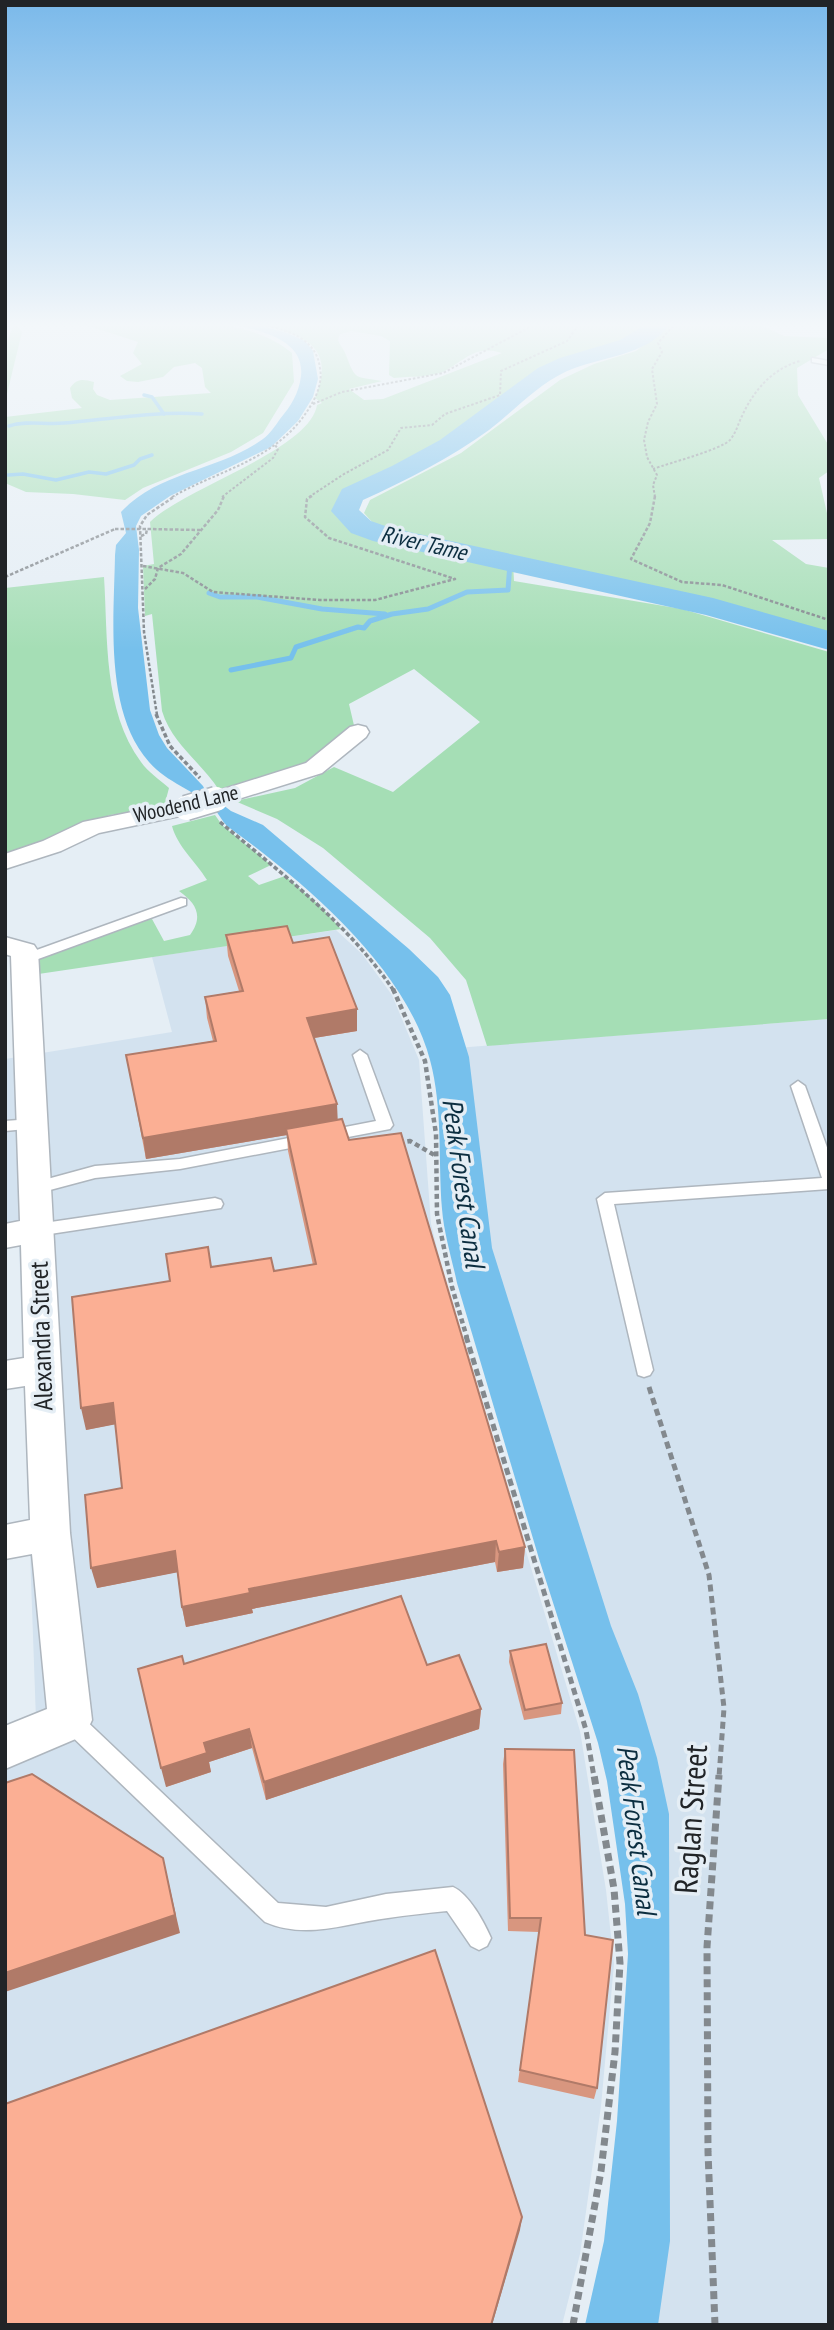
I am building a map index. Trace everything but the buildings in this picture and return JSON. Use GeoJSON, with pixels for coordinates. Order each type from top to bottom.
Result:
{"type":"FeatureCollection","features":[{"type":"Feature","properties":{"kind":"street","name":"Woodend Lane"},"geometry":{"type":"LineString","coordinates":[[5,862],[52,846],[92,827],[186,808],[282,780],[314,768],[359,732]]}},
{"type":"Feature","properties":{"kind":"street","name":"Alexandra Street"},"geometry":{"type":"LineString","coordinates":[[18,952],[19,1125],[34,1188],[21,1233],[43,1369],[50,1533],[70,1720]]}},
{"type":"Feature","properties":{"kind":"street"},"geometry":{"type":"LineString","coordinates":[[5,1376],[43,1369]]}},
{"type":"Feature","properties":{"kind":"street"},"geometry":{"type":"LineString","coordinates":[[5,1542],[50,1533]]}},
{"type":"Feature","properties":{"kind":"street"},"geometry":{"type":"LineString","coordinates":[[5,1748],[70,1720]]}},
{"type":"Feature","properties":{"kind":"lane"},"geometry":{"type":"LineString","coordinates":[[18,952],[181,902]]}},
{"type":"Feature","properties":{"kind":"lane"},"geometry":{"type":"LineString","coordinates":[[34,1188],[94,1172],[180,1164],[385,1125],[360,1055]]}},
{"type":"Feature","properties":{"kind":"lane"},"geometry":{"type":"LineString","coordinates":[[799,1086],[829,1177]]}},
{"type":"Feature","properties":{"kind":"lane"},"geometry":{"type":"LineString","coordinates":[[644,1370],[605,1199],[829,1183]]}},
{"type":"Feature","properties":{"kind":"lane"},"geometry":{"type":"LineString","coordinates":[[21,1233],[215,1203]]}},
{"type":"Feature","properties":{"kind":"lane"},"geometry":{"type":"LineString","coordinates":[[70,1720],[273,1914],[326,1919],[386,1906],[453,1899],[479,1938]]}},
{"type":"Feature","properties":{"kind":"path"},"geometry":{"type":"LineString","coordinates":[[206,784],[172,748],[155,713],[144,591],[141,536],[144,517],[186,490],[259,457],[290,433]]}},
{"type":"Feature","properties":{"kind":"path"},"geometry":{"type":"LineString","coordinates":[[143,566],[183,573],[214,592],[320,600],[375,600],[456,579],[329,538],[305,517],[307,499],[344,474],[388,450],[398,433]]}},
{"type":"Feature","properties":{"kind":"path"},"geometry":{"type":"LineString","coordinates":[[644,433],[648,462],[657,475],[653,485],[657,497],[649,528],[631,558],[682,582],[722,586],[829,620]]}},
{"type":"Feature","properties":{"kind":"path"},"geometry":{"type":"LineString","coordinates":[[653,469],[726,443],[735,433]]}},
{"type":"Feature","properties":{"kind":"path"},"geometry":{"type":"LineString","coordinates":[[144,591],[155,579],[158,568],[181,554],[218,510],[218,503],[224,494],[273,460],[278,449],[275,445]]}},
{"type":"Feature","properties":{"kind":"path"},"geometry":{"type":"LineString","coordinates":[[5,577],[115,529],[200,530]]}},
{"type":"Feature","properties":{"kind":"path"},"geometry":{"type":"LineString","coordinates":[[141,536],[146,534],[147,529]]}},
{"type":"Feature","properties":{"kind":"path"},"geometry":{"type":"LineString","coordinates":[[215,815],[237,839],[320,906],[380,970],[397,995],[425,1061],[436,1134],[437,1214],[452,1287],[505,1470],[586,1730],[614,1889],[620,1963],[615,2052],[601,2171],[573,2325]]}},
{"type":"Feature","properties":{"kind":"path"},"geometry":{"type":"LineString","coordinates":[[410,1141],[436,1156]]}},
{"type":"Feature","properties":{"kind":"path","name":"Raglan Street"},"geometry":{"type":"LineString","coordinates":[[644,1370],[709,1575],[724,1708],[706,1947],[708,2152],[715,2325]]}},
{"type":"Feature","properties":{"kind":"shaded area"},"geometry":{"type":"Polygon","coordinates":[[[336,930],[362,954],[392,995],[419,1060],[431,1224],[447,1288],[580,1731],[606,1890],[614,1964],[601,2106],[580,2254],[562,2325],[5,2325],[5,1729],[36,1720],[19,1243],[5,1245],[5,1059],[172,1032],[152,957],[336,930]]]}},
{"type":"Feature","properties":{"kind":"shaded area"},"geometry":{"type":"Polygon","coordinates":[[[829,1019],[829,2325],[617,2325],[650,1917],[544,1497],[444,1049],[829,1019]]]}},
{"type":"Feature","properties":{"kind":"green space"},"geometry":{"type":"Polygon","coordinates":[[[5,433],[263,433],[231,452],[143,488],[125,500],[26,492],[5,483],[5,433]]]}},
{"type":"Feature","properties":{"kind":"green space"},"geometry":{"type":"Polygon","coordinates":[[[298,433],[466,433],[403,471],[352,495],[345,511],[361,527],[383,535],[513,563],[514,581],[682,609],[829,652],[829,1019],[487,1046],[466,980],[430,938],[323,848],[277,819],[235,801],[295,788],[334,767],[393,792],[480,722],[414,669],[349,704],[356,734],[282,780],[219,790],[180,743],[162,711],[152,614],[145,616],[143,566],[154,564],[150,522],[167,509],[244,468],[298,433]]]}},
{"type":"Feature","properties":{"kind":"green space"},"geometry":{"type":"Polygon","coordinates":[[[488,433],[821,433],[829,446],[829,471],[819,478],[829,522],[829,539],[772,540],[806,564],[829,568],[829,641],[713,607],[644,592],[651,588],[408,534],[373,523],[364,513],[370,500],[461,453],[488,433]]]}},
{"type":"Feature","properties":{"kind":"green space"},"geometry":{"type":"Polygon","coordinates":[[[104,577],[107,649],[120,720],[141,762],[169,788],[164,807],[110,815],[5,856],[5,588],[104,577]]]}},
{"type":"Feature","properties":{"kind":"green space"},"geometry":{"type":"Polygon","coordinates":[[[215,815],[222,825],[271,865],[248,876],[259,885],[285,876],[320,906],[341,929],[25,976],[24,951],[136,921],[152,919],[164,941],[190,935],[197,922],[196,910],[190,900],[179,891],[207,880],[182,847],[172,826],[215,815]]]}},
{"type":"Feature","properties":{"kind":"water","name":"Peak Forest Canal"},"geometry":{"type":"Polygon","coordinates":[[[269,433],[286,433],[271,447],[170,496],[141,516],[136,526],[139,550],[138,608],[150,710],[167,748],[206,792],[231,811],[263,825],[409,949],[438,977],[450,995],[469,1057],[492,1248],[611,1626],[638,1694],[657,1758],[669,1814],[670,2241],[658,2325],[585,2325],[604,2241],[617,2121],[628,1954],[625,1904],[607,1781],[598,1743],[540,1562],[448,1246],[442,1209],[437,1097],[430,1060],[417,1025],[375,959],[318,899],[227,826],[206,802],[164,776],[149,762],[135,741],[118,691],[113,635],[116,545],[126,533],[121,512],[136,498],[153,488],[246,450],[269,433]]]}},
{"type":"Feature","properties":{"kind":"waterway","name":"River Tame"},"geometry":{"type":"LineString","coordinates":[[467,433],[401,472],[352,495],[345,511],[361,527],[383,535],[713,607],[829,641]]}},
{"type":"Feature","properties":{"kind":"waterway"},"geometry":{"type":"LineString","coordinates":[[8,475],[23,474],[56,480],[89,472],[106,474],[134,465],[140,459],[152,455]]}},
{"type":"Feature","properties":{"kind":"waterway"},"geometry":{"type":"LineString","coordinates":[[231,670],[291,658],[296,647],[358,627],[364,628],[370,621],[392,614],[428,609],[467,592],[508,590],[510,563]]}},
{"type":"Feature","properties":{"kind":"waterway"},"geometry":{"type":"LineString","coordinates":[[209,593],[220,597],[257,597],[322,609],[385,614]]}}]}
